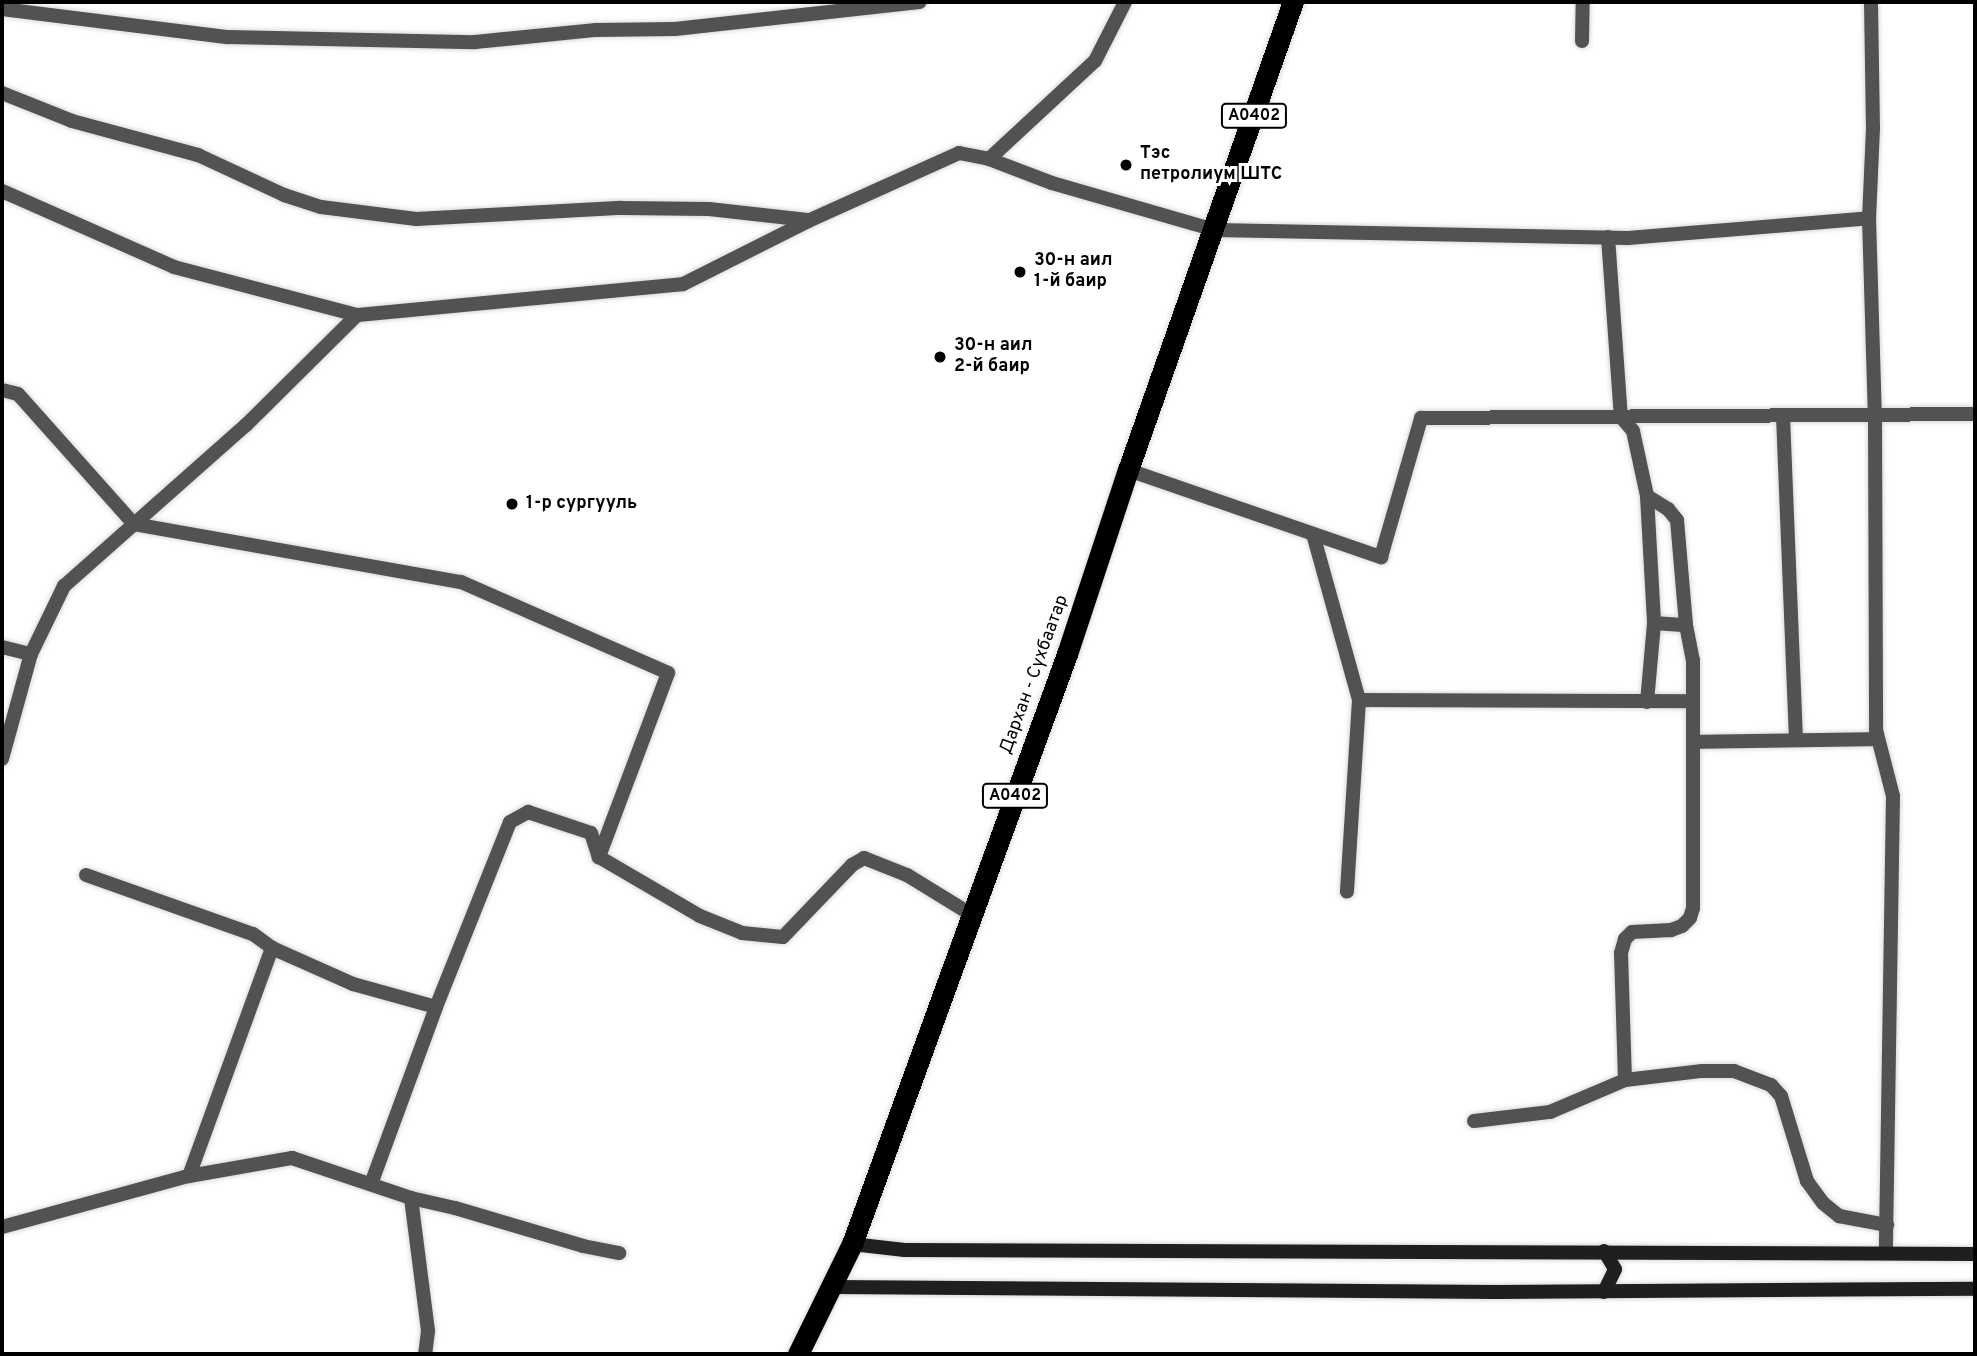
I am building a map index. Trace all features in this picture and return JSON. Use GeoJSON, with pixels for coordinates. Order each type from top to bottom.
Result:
{"type":"FeatureCollection","features":[{"type":"Feature","properties":{"kind":"highway","name":"Дархан - Сүхбаатар"},"geometry":{"type":"LineString","coordinates":[[797,1354],[852,1244],[1068,654],[1128,470],[1215,230],[1293,2]]}},
{"type":"Feature","properties":{"kind":"main road"},"geometry":{"type":"LineString","coordinates":[[852,1244],[905,1250],[1886,1251],[1975,1254]]}},
{"type":"Feature","properties":{"kind":"main road"},"geometry":{"type":"LineString","coordinates":[[1604,1251],[1615,1269],[1613,1280],[1604,1292]]}},
{"type":"Feature","properties":{"kind":"main road"},"geometry":{"type":"LineString","coordinates":[[832,1287],[1604,1292],[1975,1289]]}},
{"type":"Feature","properties":{"kind":"street"},"geometry":{"type":"LineString","coordinates":[[2,9],[228,37],[475,42],[596,30],[675,29],[920,2]]}},
{"type":"Feature","properties":{"kind":"street"},"geometry":{"type":"LineString","coordinates":[[989,159],[1095,61],[1125,2]]}},
{"type":"Feature","properties":{"kind":"street"},"geometry":{"type":"LineString","coordinates":[[1582,41],[1583,2]]}},
{"type":"Feature","properties":{"kind":"street"},"geometry":{"type":"LineString","coordinates":[[1871,2],[1873,128],[1869,219],[1875,415],[1877,739],[1889,769],[1894,796],[1886,1251]]}},
{"type":"Feature","properties":{"kind":"street"},"geometry":{"type":"LineString","coordinates":[[2,93],[72,121],[198,155],[284,195],[321,208],[416,219],[622,208],[709,209],[808,220]]}},
{"type":"Feature","properties":{"kind":"street"},"geometry":{"type":"LineString","coordinates":[[2,191],[174,267],[357,315],[683,284],[808,220],[959,153],[989,159],[1052,183],[1215,230],[1608,237],[1869,219]]}},
{"type":"Feature","properties":{"kind":"street"},"geometry":{"type":"LineString","coordinates":[[1608,237],[1621,417],[1633,431],[1647,496],[1654,623],[1647,702]]}},
{"type":"Feature","properties":{"kind":"street"},"geometry":{"type":"LineString","coordinates":[[2,759],[31,654],[64,586],[246,425],[357,315]]}},
{"type":"Feature","properties":{"kind":"street"},"geometry":{"type":"LineString","coordinates":[[2,390],[18,394],[134,524],[461,582],[668,673],[599,857]]}},
{"type":"Feature","properties":{"kind":"street"},"geometry":{"type":"LineString","coordinates":[[1128,470],[1381,557],[1421,418],[1975,414]]}},
{"type":"Feature","properties":{"kind":"street"},"geometry":{"type":"LineString","coordinates":[[1783,416],[1796,740]]}},
{"type":"Feature","properties":{"kind":"street"},"geometry":{"type":"LineString","coordinates":[[1625,1080],[1621,953],[1625,939],[1632,932],[1671,930],[1682,926],[1690,918],[1693,908],[1693,660],[1686,625],[1677,520],[1668,509],[1647,496]]}},
{"type":"Feature","properties":{"kind":"street"},"geometry":{"type":"LineString","coordinates":[[1313,534],[1359,700],[1347,892]]}},
{"type":"Feature","properties":{"kind":"street"},"geometry":{"type":"LineString","coordinates":[[1654,623],[1686,625]]}},
{"type":"Feature","properties":{"kind":"street"},"geometry":{"type":"LineString","coordinates":[[2,647],[31,654]]}},
{"type":"Feature","properties":{"kind":"street"},"geometry":{"type":"LineString","coordinates":[[1359,700],[1693,701]]}},
{"type":"Feature","properties":{"kind":"street"},"geometry":{"type":"LineString","coordinates":[[1694,742],[1877,739]]}},
{"type":"Feature","properties":{"kind":"street"},"geometry":{"type":"LineString","coordinates":[[371,1184],[436,1007],[510,822],[528,812],[591,833],[599,857],[700,916],[742,933],[783,937],[852,865],[864,858],[907,875],[972,915]]}},
{"type":"Feature","properties":{"kind":"street"},"geometry":{"type":"LineString","coordinates":[[86,875],[253,934],[272,948],[353,984],[436,1007]]}},
{"type":"Feature","properties":{"kind":"street"},"geometry":{"type":"LineString","coordinates":[[189,1176],[272,948]]}},
{"type":"Feature","properties":{"kind":"street"},"geometry":{"type":"LineString","coordinates":[[1474,1121],[1550,1112],[1592,1091],[1625,1080],[1702,1071],[1734,1071],[1772,1085],[1781,1096],[1807,1181],[1822,1203],[1839,1216],[1887,1226]]}},
{"type":"Feature","properties":{"kind":"street"},"geometry":{"type":"LineString","coordinates":[[2,1227],[189,1176],[292,1158],[411,1198],[455,1208],[583,1246],[619,1253]]}},
{"type":"Feature","properties":{"kind":"street"},"geometry":{"type":"LineString","coordinates":[[411,1198],[428,1331],[425,1354]]}},
{"type":"Feature","properties":{"kind":"place","name":"Тэс петролиум ШТС"},"geometry":{"type":"Point","coordinates":[1126,165]}},
{"type":"Feature","properties":{"kind":"place","name":"30-н аил 1-й баир"},"geometry":{"type":"Point","coordinates":[1020,272]}},
{"type":"Feature","properties":{"kind":"place","name":"30-н аил 2-й баир"},"geometry":{"type":"Point","coordinates":[940,357]}},
{"type":"Feature","properties":{"kind":"place","name":"1-р сургууль"},"geometry":{"type":"Point","coordinates":[512,504]}}]}
